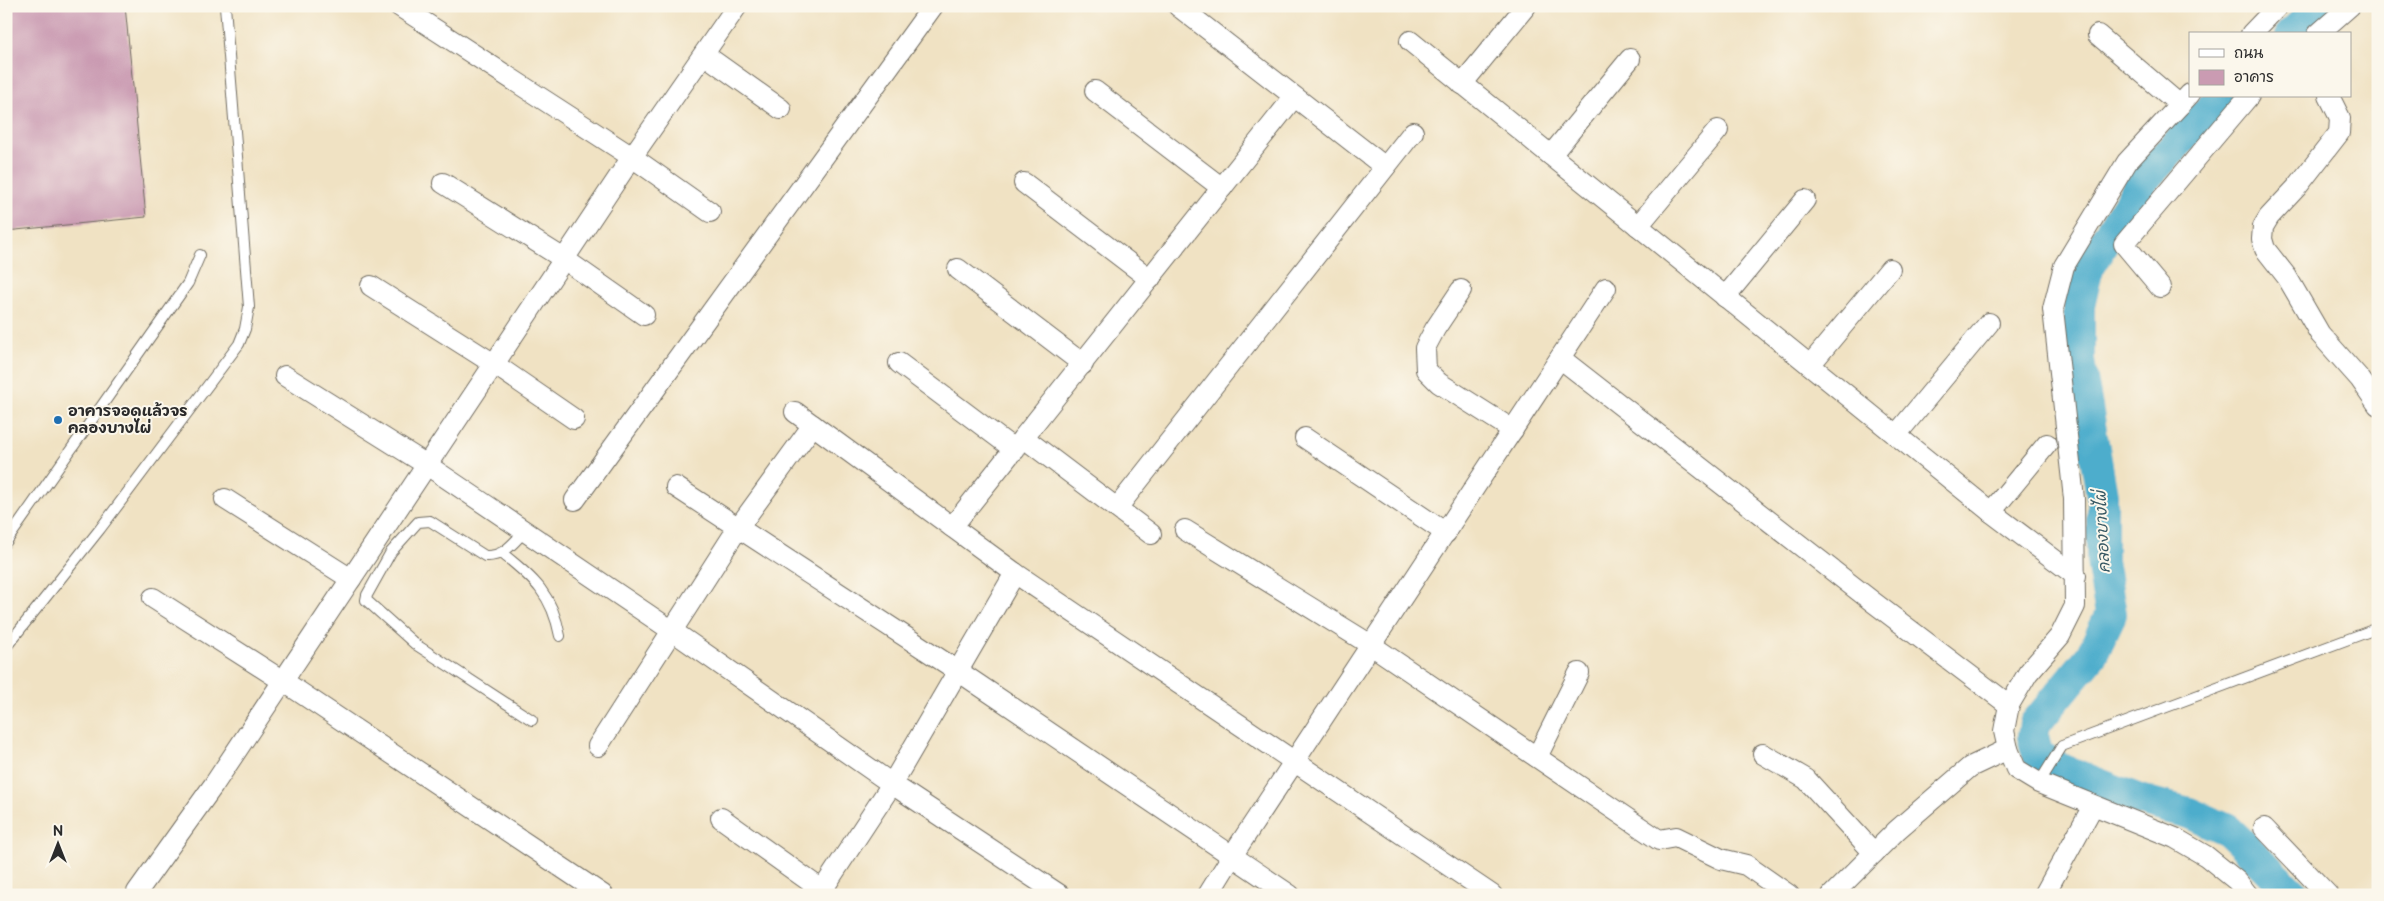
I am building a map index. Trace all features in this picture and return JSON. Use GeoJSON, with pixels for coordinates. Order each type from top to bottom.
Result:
{"type":"FeatureCollection","features":[{"type":"Feature","properties":{"kind":"street"},"geometry":{"type":"LineString","coordinates":[[399,6],[632,157],[710,212]]}},
{"type":"Feature","properties":{"kind":"street"},"geometry":{"type":"LineString","coordinates":[[137,892],[213,786],[632,157],[705,55],[737,6]]}},
{"type":"Feature","properties":{"kind":"street"},"geometry":{"type":"LineString","coordinates":[[575,500],[933,6]]}},
{"type":"Feature","properties":{"kind":"street"},"geometry":{"type":"LineString","coordinates":[[1178,6],[1385,167]]}},
{"type":"Feature","properties":{"kind":"street"},"geometry":{"type":"LineString","coordinates":[[1462,84],[1526,6]]}},
{"type":"Feature","properties":{"kind":"street"},"geometry":{"type":"LineString","coordinates":[[2253,32],[2278,6]]}},
{"type":"Feature","properties":{"kind":"street"},"geometry":{"type":"LineString","coordinates":[[2320,32],[2350,6]]}},
{"type":"Feature","properties":{"kind":"street"},"geometry":{"type":"LineString","coordinates":[[2098,34],[2185,100],[2127,162],[2064,266],[2053,309],[2074,499],[2075,606],[2060,636],[2028,673],[2009,705],[2004,731],[2008,749],[2016,769],[2094,806],[2175,838],[2206,856],[2236,880],[2248,895]]}},
{"type":"Feature","properties":{"kind":"street"},"geometry":{"type":"LineString","coordinates":[[1410,42],[1991,512],[2076,576]]}},
{"type":"Feature","properties":{"kind":"street"},"geometry":{"type":"LineString","coordinates":[[705,55],[781,108]]}},
{"type":"Feature","properties":{"kind":"street"},"geometry":{"type":"LineString","coordinates":[[1550,155],[1630,59]]}},
{"type":"Feature","properties":{"kind":"street"},"geometry":{"type":"LineString","coordinates":[[1095,91],[1222,188]]}},
{"type":"Feature","properties":{"kind":"street"},"geometry":{"type":"LineString","coordinates":[[952,527],[1294,97]]}},
{"type":"Feature","properties":{"kind":"street"},"geometry":{"type":"LineString","coordinates":[[2160,288],[2124,244],[2247,98]]}},
{"type":"Feature","properties":{"kind":"street"},"geometry":{"type":"LineString","coordinates":[[2330,98],[2340,118],[2339,134],[2297,187],[2269,217],[2263,227],[2262,239],[2266,251],[2287,277],[2320,334],[2360,380],[2378,405]]}},
{"type":"Feature","properties":{"kind":"street"},"geometry":{"type":"LineString","coordinates":[[1638,226],[1718,130]]}},
{"type":"Feature","properties":{"kind":"street"},"geometry":{"type":"LineString","coordinates":[[1117,508],[1413,132]]}},
{"type":"Feature","properties":{"kind":"street"},"geometry":{"type":"LineString","coordinates":[[444,183],[564,259],[644,314]]}},
{"type":"Feature","properties":{"kind":"street"},"geometry":{"type":"LineString","coordinates":[[1024,183],[1150,279]]}},
{"type":"Feature","properties":{"kind":"street"},"geometry":{"type":"LineString","coordinates":[[1725,297],[1805,200]]}},
{"type":"Feature","properties":{"kind":"street"},"geometry":{"type":"LineString","coordinates":[[1810,365],[1890,268]]}},
{"type":"Feature","properties":{"kind":"street"},"geometry":{"type":"LineString","coordinates":[[958,269],[1083,364]]}},
{"type":"Feature","properties":{"kind":"street"},"geometry":{"type":"LineString","coordinates":[[371,286],[494,364],[574,419]]}},
{"type":"Feature","properties":{"kind":"street"},"geometry":{"type":"LineString","coordinates":[[1208,895],[1606,288]]}},
{"type":"Feature","properties":{"kind":"street"},"geometry":{"type":"LineString","coordinates":[[1461,290],[1435,329],[1425,348],[1426,370],[1439,383],[1513,430]]}},
{"type":"Feature","properties":{"kind":"street"},"geometry":{"type":"LineString","coordinates":[[1896,435],[1989,323]]}},
{"type":"Feature","properties":{"kind":"street"},"geometry":{"type":"LineString","coordinates":[[1560,358],[1872,602],[2009,705]]}},
{"type":"Feature","properties":{"kind":"street"},"geometry":{"type":"LineString","coordinates":[[900,363],[1117,508],[1151,534]]}},
{"type":"Feature","properties":{"kind":"street"},"geometry":{"type":"LineString","coordinates":[[285,376],[427,465],[671,630],[892,784],[1060,895]]}},
{"type":"Feature","properties":{"kind":"street"},"geometry":{"type":"LineString","coordinates":[[795,412],[1015,573],[1492,895]]}},
{"type":"Feature","properties":{"kind":"street"},"geometry":{"type":"LineString","coordinates":[[598,746],[738,528],[813,425]]}},
{"type":"Feature","properties":{"kind":"street"},"geometry":{"type":"LineString","coordinates":[[1305,438],[1446,533]]}},
{"type":"Feature","properties":{"kind":"street"},"geometry":{"type":"LineString","coordinates":[[1991,512],[2047,444]]}},
{"type":"Feature","properties":{"kind":"street"},"geometry":{"type":"LineString","coordinates":[[676,488],[958,671],[1290,895]]}},
{"type":"Feature","properties":{"kind":"street"},"geometry":{"type":"LineString","coordinates":[[226,500],[351,579]]}},
{"type":"Feature","properties":{"kind":"street"},"geometry":{"type":"LineString","coordinates":[[1185,530],[1371,645],[1659,840],[1676,837],[1721,859],[1746,866],[1789,895]]}},
{"type":"Feature","properties":{"kind":"street"},"geometry":{"type":"LineString","coordinates":[[721,818],[823,893],[892,784],[1015,573]]}},
{"type":"Feature","properties":{"kind":"street"},"geometry":{"type":"LineString","coordinates":[[153,598],[283,680],[603,895]]}},
{"type":"Feature","properties":{"kind":"street"},"geometry":{"type":"LineString","coordinates":[[1537,757],[1579,673]]}},
{"type":"Feature","properties":{"kind":"street"},"geometry":{"type":"LineString","coordinates":[[1832,895],[1874,853],[1970,766],[2008,749]]}},
{"type":"Feature","properties":{"kind":"street"},"geometry":{"type":"LineString","coordinates":[[1763,754],[1806,779],[1874,853]]}},
{"type":"Feature","properties":{"kind":"street"},"geometry":{"type":"LineString","coordinates":[[2044,895],[2094,806]]}},
{"type":"Feature","properties":{"kind":"street"},"geometry":{"type":"LineString","coordinates":[[2264,828],[2328,895]]}},
{"type":"Feature","properties":{"kind":"lane"},"geometry":{"type":"LineString","coordinates":[[6,647],[100,529],[239,344],[245,329],[248,298],[225,6]]}},
{"type":"Feature","properties":{"kind":"lane"},"geometry":{"type":"LineString","coordinates":[[6,542],[188,283],[200,255]]}},
{"type":"Feature","properties":{"kind":"lane"},"geometry":{"type":"LineString","coordinates":[[525,531],[503,554],[485,556],[430,521],[418,522],[392,552],[367,595],[366,600],[415,644],[532,720]]}},
{"type":"Feature","properties":{"kind":"lane"},"geometry":{"type":"LineString","coordinates":[[503,554],[542,588],[557,619],[560,636]]}},
{"type":"Feature","properties":{"kind":"lane"},"geometry":{"type":"LineString","coordinates":[[2040,780],[2062,746],[2378,628]]}},
{"type":"Feature","properties":{"kind":"building"},"geometry":{"type":"Polygon","coordinates":[[[6,6],[125,6],[146,217],[6,231],[6,6]]]}},
{"type":"Feature","properties":{"kind":"waterway","name":"คลองบางไผ่"},"geometry":{"type":"LineString","coordinates":[[2293,32],[2322,6]]}},
{"type":"Feature","properties":{"kind":"waterway","name":"คลองบางไผ่"},"geometry":{"type":"LineString","coordinates":[[2221,98],[2145,178],[2088,267],[2079,306],[2079,361],[2102,495],[2102,561],[2111,614],[2091,656],[2035,724],[2033,737],[2038,755],[2063,770],[2139,800],[2189,813],[2228,830],[2295,895]]}},
{"type":"Feature","properties":{"kind":"place","name":"อาคารจอดแล้วจร คลองบางไผ่"},"geometry":{"type":"Point","coordinates":[58,420]}}]}
